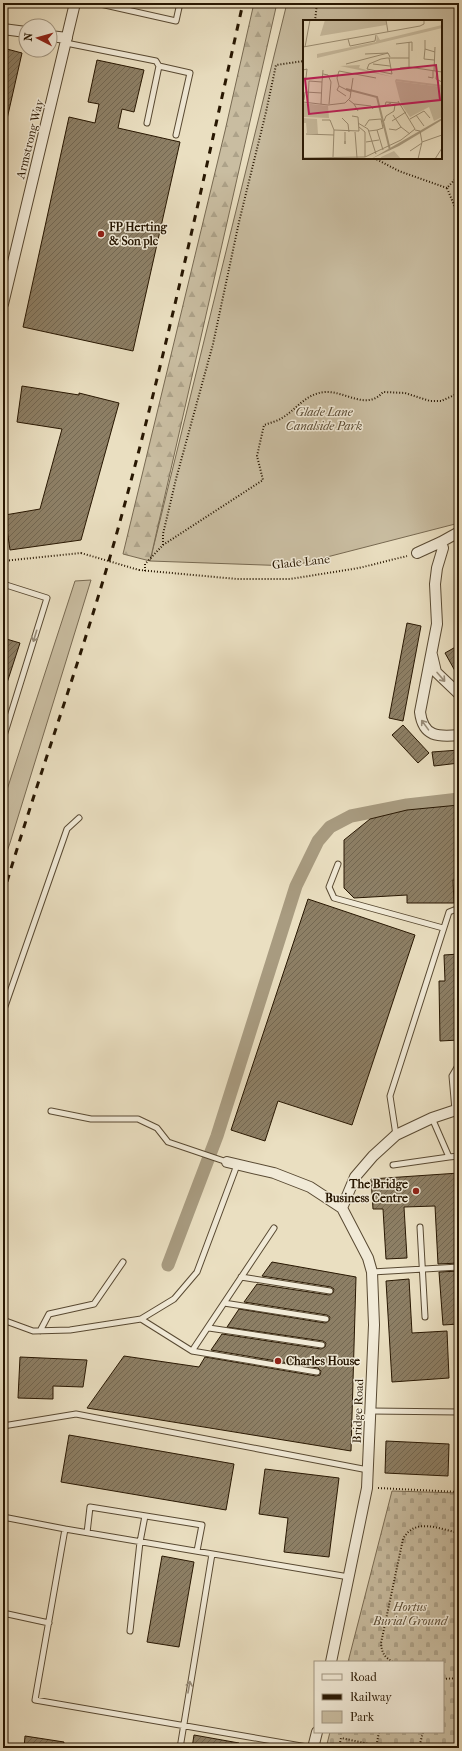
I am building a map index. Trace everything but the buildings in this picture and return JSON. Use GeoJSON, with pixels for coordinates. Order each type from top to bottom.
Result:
{"type":"FeatureCollection","features":[{"type":"Feature","properties":{"kind":"street","name":"Armstrong Way"},"geometry":{"type":"LineString","coordinates":[[3,304],[75,3]]}},
{"type":"Feature","properties":{"kind":"street"},"geometry":{"type":"LineString","coordinates":[[3,29],[18,31]]}},
{"type":"Feature","properties":{"kind":"street"},"geometry":{"type":"LineString","coordinates":[[58,38],[67,41]]}},
{"type":"Feature","properties":{"kind":"street"},"geometry":{"type":"LineString","coordinates":[[417,552],[441,542],[459,532]]}},
{"type":"Feature","properties":{"kind":"street"},"geometry":{"type":"LineString","coordinates":[[441,542],[443,548],[437,568],[435,584],[437,624],[420,712],[421,723],[430,732],[437,736],[459,735]]}},
{"type":"Feature","properties":{"kind":"street"},"geometry":{"type":"LineString","coordinates":[[432,653],[436,672],[459,694]]}},
{"type":"Feature","properties":{"kind":"street"},"geometry":{"type":"LineString","coordinates":[[342,1208],[355,1177],[373,1156],[396,1135],[432,1118],[457,1110]]}},
{"type":"Feature","properties":{"kind":"street","name":"Bridge Road"},"geometry":{"type":"LineString","coordinates":[[232,1163],[274,1173],[310,1187],[342,1208],[368,1258],[372,1272],[374,1325],[367,1488],[331,1661]]}},
{"type":"Feature","properties":{"kind":"street"},"geometry":{"type":"LineString","coordinates":[[313,1748],[317,1733]]}},
{"type":"Feature","properties":{"kind":"lane"},"geometry":{"type":"LineString","coordinates":[[96,3],[176,21],[180,3]]}},
{"type":"Feature","properties":{"kind":"lane"},"geometry":{"type":"LineString","coordinates":[[67,41],[156,61],[159,66],[147,123]]}},
{"type":"Feature","properties":{"kind":"lane"},"geometry":{"type":"LineString","coordinates":[[159,66],[190,73],[176,135]]}},
{"type":"Feature","properties":{"kind":"lane"},"geometry":{"type":"LineString","coordinates":[[3,584],[47,598],[3,739]]}},
{"type":"Feature","properties":{"kind":"lane"},"geometry":{"type":"LineString","coordinates":[[3,1012],[67,829],[79,818]]}},
{"type":"Feature","properties":{"kind":"lane"},"geometry":{"type":"LineString","coordinates":[[338,864],[329,887],[334,898],[443,928]]}},
{"type":"Feature","properties":{"kind":"lane"},"geometry":{"type":"LineString","coordinates":[[396,1135],[390,1096],[443,928],[449,912],[459,908]]}},
{"type":"Feature","properties":{"kind":"lane"},"geometry":{"type":"LineString","coordinates":[[457,1110],[451,1082],[454,1070],[459,1064]]}},
{"type":"Feature","properties":{"kind":"lane"},"geometry":{"type":"LineString","coordinates":[[3,1320],[33,1331],[70,1330],[141,1319],[174,1299],[197,1272],[232,1163],[168,1142],[157,1128],[138,1119],[90,1119],[51,1111]]}},
{"type":"Feature","properties":{"kind":"lane"},"geometry":{"type":"LineString","coordinates":[[432,1118],[449,1157]]}},
{"type":"Feature","properties":{"kind":"lane"},"geometry":{"type":"LineString","coordinates":[[393,1165],[459,1156]]}},
{"type":"Feature","properties":{"kind":"lane"},"geometry":{"type":"LineString","coordinates":[[420,1226],[426,1317]]}},
{"type":"Feature","properties":{"kind":"lane"},"geometry":{"type":"LineString","coordinates":[[192,1351],[209,1328],[274,1228]]}},
{"type":"Feature","properties":{"kind":"lane"},"geometry":{"type":"LineString","coordinates":[[40,1331],[49,1314],[94,1304],[123,1262]]}},
{"type":"Feature","properties":{"kind":"lane"},"geometry":{"type":"LineString","coordinates":[[372,1272],[459,1267]]}},
{"type":"Feature","properties":{"kind":"lane"},"geometry":{"type":"LineString","coordinates":[[241,1277],[330,1291]]}},
{"type":"Feature","properties":{"kind":"lane"},"geometry":{"type":"LineString","coordinates":[[224,1303],[326,1319]]}},
{"type":"Feature","properties":{"kind":"lane"},"geometry":{"type":"LineString","coordinates":[[141,1319],[192,1351],[317,1372]]}},
{"type":"Feature","properties":{"kind":"lane"},"geometry":{"type":"LineString","coordinates":[[209,1328],[322,1345]]}},
{"type":"Feature","properties":{"kind":"lane"},"geometry":{"type":"LineString","coordinates":[[371,1411],[459,1412]]}},
{"type":"Feature","properties":{"kind":"lane"},"geometry":{"type":"LineString","coordinates":[[3,1426],[76,1414],[368,1470]]}},
{"type":"Feature","properties":{"kind":"lane"},"geometry":{"type":"LineString","coordinates":[[87,1533],[90,1507],[202,1525],[197,1551]]}},
{"type":"Feature","properties":{"kind":"lane"},"geometry":{"type":"LineString","coordinates":[[130,1631],[140,1542],[145,1516]]}},
{"type":"Feature","properties":{"kind":"lane"},"geometry":{"type":"LineString","coordinates":[[3,1518],[349,1577]]}},
{"type":"Feature","properties":{"kind":"lane"},"geometry":{"type":"LineString","coordinates":[[65,1529],[35,1700],[313,1748]]}},
{"type":"Feature","properties":{"kind":"lane"},"geometry":{"type":"LineString","coordinates":[[180,1748],[182,1725],[212,1554]]}},
{"type":"Feature","properties":{"kind":"lane"},"geometry":{"type":"LineString","coordinates":[[3,1613],[49,1623]]}},
{"type":"Feature","properties":{"kind":"path"},"geometry":{"type":"LineString","coordinates":[[315,20],[317,3]]}},
{"type":"Feature","properties":{"kind":"path"},"geometry":{"type":"LineString","coordinates":[[163,545],[162,534],[214,344],[239,222],[276,65],[303,61]]}},
{"type":"Feature","properties":{"kind":"path"},"geometry":{"type":"LineString","coordinates":[[376,159],[399,171],[447,188],[459,218]]}},
{"type":"Feature","properties":{"kind":"path"},"geometry":{"type":"LineString","coordinates":[[447,188],[459,175]]}},
{"type":"Feature","properties":{"kind":"path"},"geometry":{"type":"LineString","coordinates":[[145,571],[146,564],[163,545],[263,480],[257,456],[264,425],[282,418],[306,398],[326,392],[368,401],[378,399],[383,392],[388,392],[405,393],[430,401],[441,401],[459,393]]}},
{"type":"Feature","properties":{"kind":"path","name":"Glade Lane"},"geometry":{"type":"LineString","coordinates":[[3,561],[81,553],[145,571],[237,579],[290,579],[359,568],[417,552]]}},
{"type":"Feature","properties":{"kind":"path"},"geometry":{"type":"LineString","coordinates":[[367,1488],[459,1492]]}},
{"type":"Feature","properties":{"kind":"path"},"geometry":{"type":"LineString","coordinates":[[391,1661],[386,1658],[382,1652],[381,1643],[402,1539],[407,1531],[419,1526],[459,1533]]}},
{"type":"Feature","properties":{"kind":"path"},"geometry":{"type":"LineString","coordinates":[[444,1679],[459,1678]]}},
{"type":"Feature","properties":{"kind":"path"},"geometry":{"type":"LineString","coordinates":[[376,1747],[379,1733]]}},
{"type":"Feature","properties":{"kind":"path"},"geometry":{"type":"LineString","coordinates":[[419,1748],[423,1733]]}},
{"type":"Feature","properties":{"kind":"path"},"geometry":{"type":"LineString","coordinates":[[339,1748],[341,1738],[376,1747],[388,1748]]}},
{"type":"Feature","properties":{"kind":"green space"},"geometry":{"type":"Polygon","coordinates":[[[254,3],[277,3],[150,561],[123,554],[225,131],[254,3]]]}},
{"type":"Feature","properties":{"kind":"green space","name":"Glade Lane Canalside Park"},"geometry":{"type":"Polygon","coordinates":[[[287,3],[459,3],[459,523],[292,566],[150,561],[287,3]]]}},
{"type":"Feature","properties":{"kind":"green space"},"geometry":{"type":"Polygon","coordinates":[[[91,580],[3,863],[3,802],[75,581],[91,580]]]}},
{"type":"Feature","properties":{"kind":"green space","name":"Hortus Burial Ground"},"geometry":{"type":"Polygon","coordinates":[[[392,1491],[459,1493],[459,1748],[326,1748],[330,1733],[444,1733],[444,1661],[348,1661],[392,1491]]]}},
{"type":"Feature","properties":{"kind":"waterway"},"geometry":{"type":"LineString","coordinates":[[168,1265],[217,1136],[296,886],[318,841],[330,827],[351,816],[407,805],[459,799]]}},
{"type":"Feature","properties":{"kind":"railway"},"geometry":{"type":"LineString","coordinates":[[3,895],[103,581],[134,470],[183,270],[243,3]]}},
{"type":"Feature","properties":{"kind":"place","name":"FP Herting & Son plc"},"geometry":{"type":"Point","coordinates":[101,234]}},
{"type":"Feature","properties":{"kind":"place","name":"The Bridge Business Centre"},"geometry":{"type":"Point","coordinates":[416,1191]}},
{"type":"Feature","properties":{"kind":"place","name":"Charles House"},"geometry":{"type":"Point","coordinates":[278,1361]}}]}
